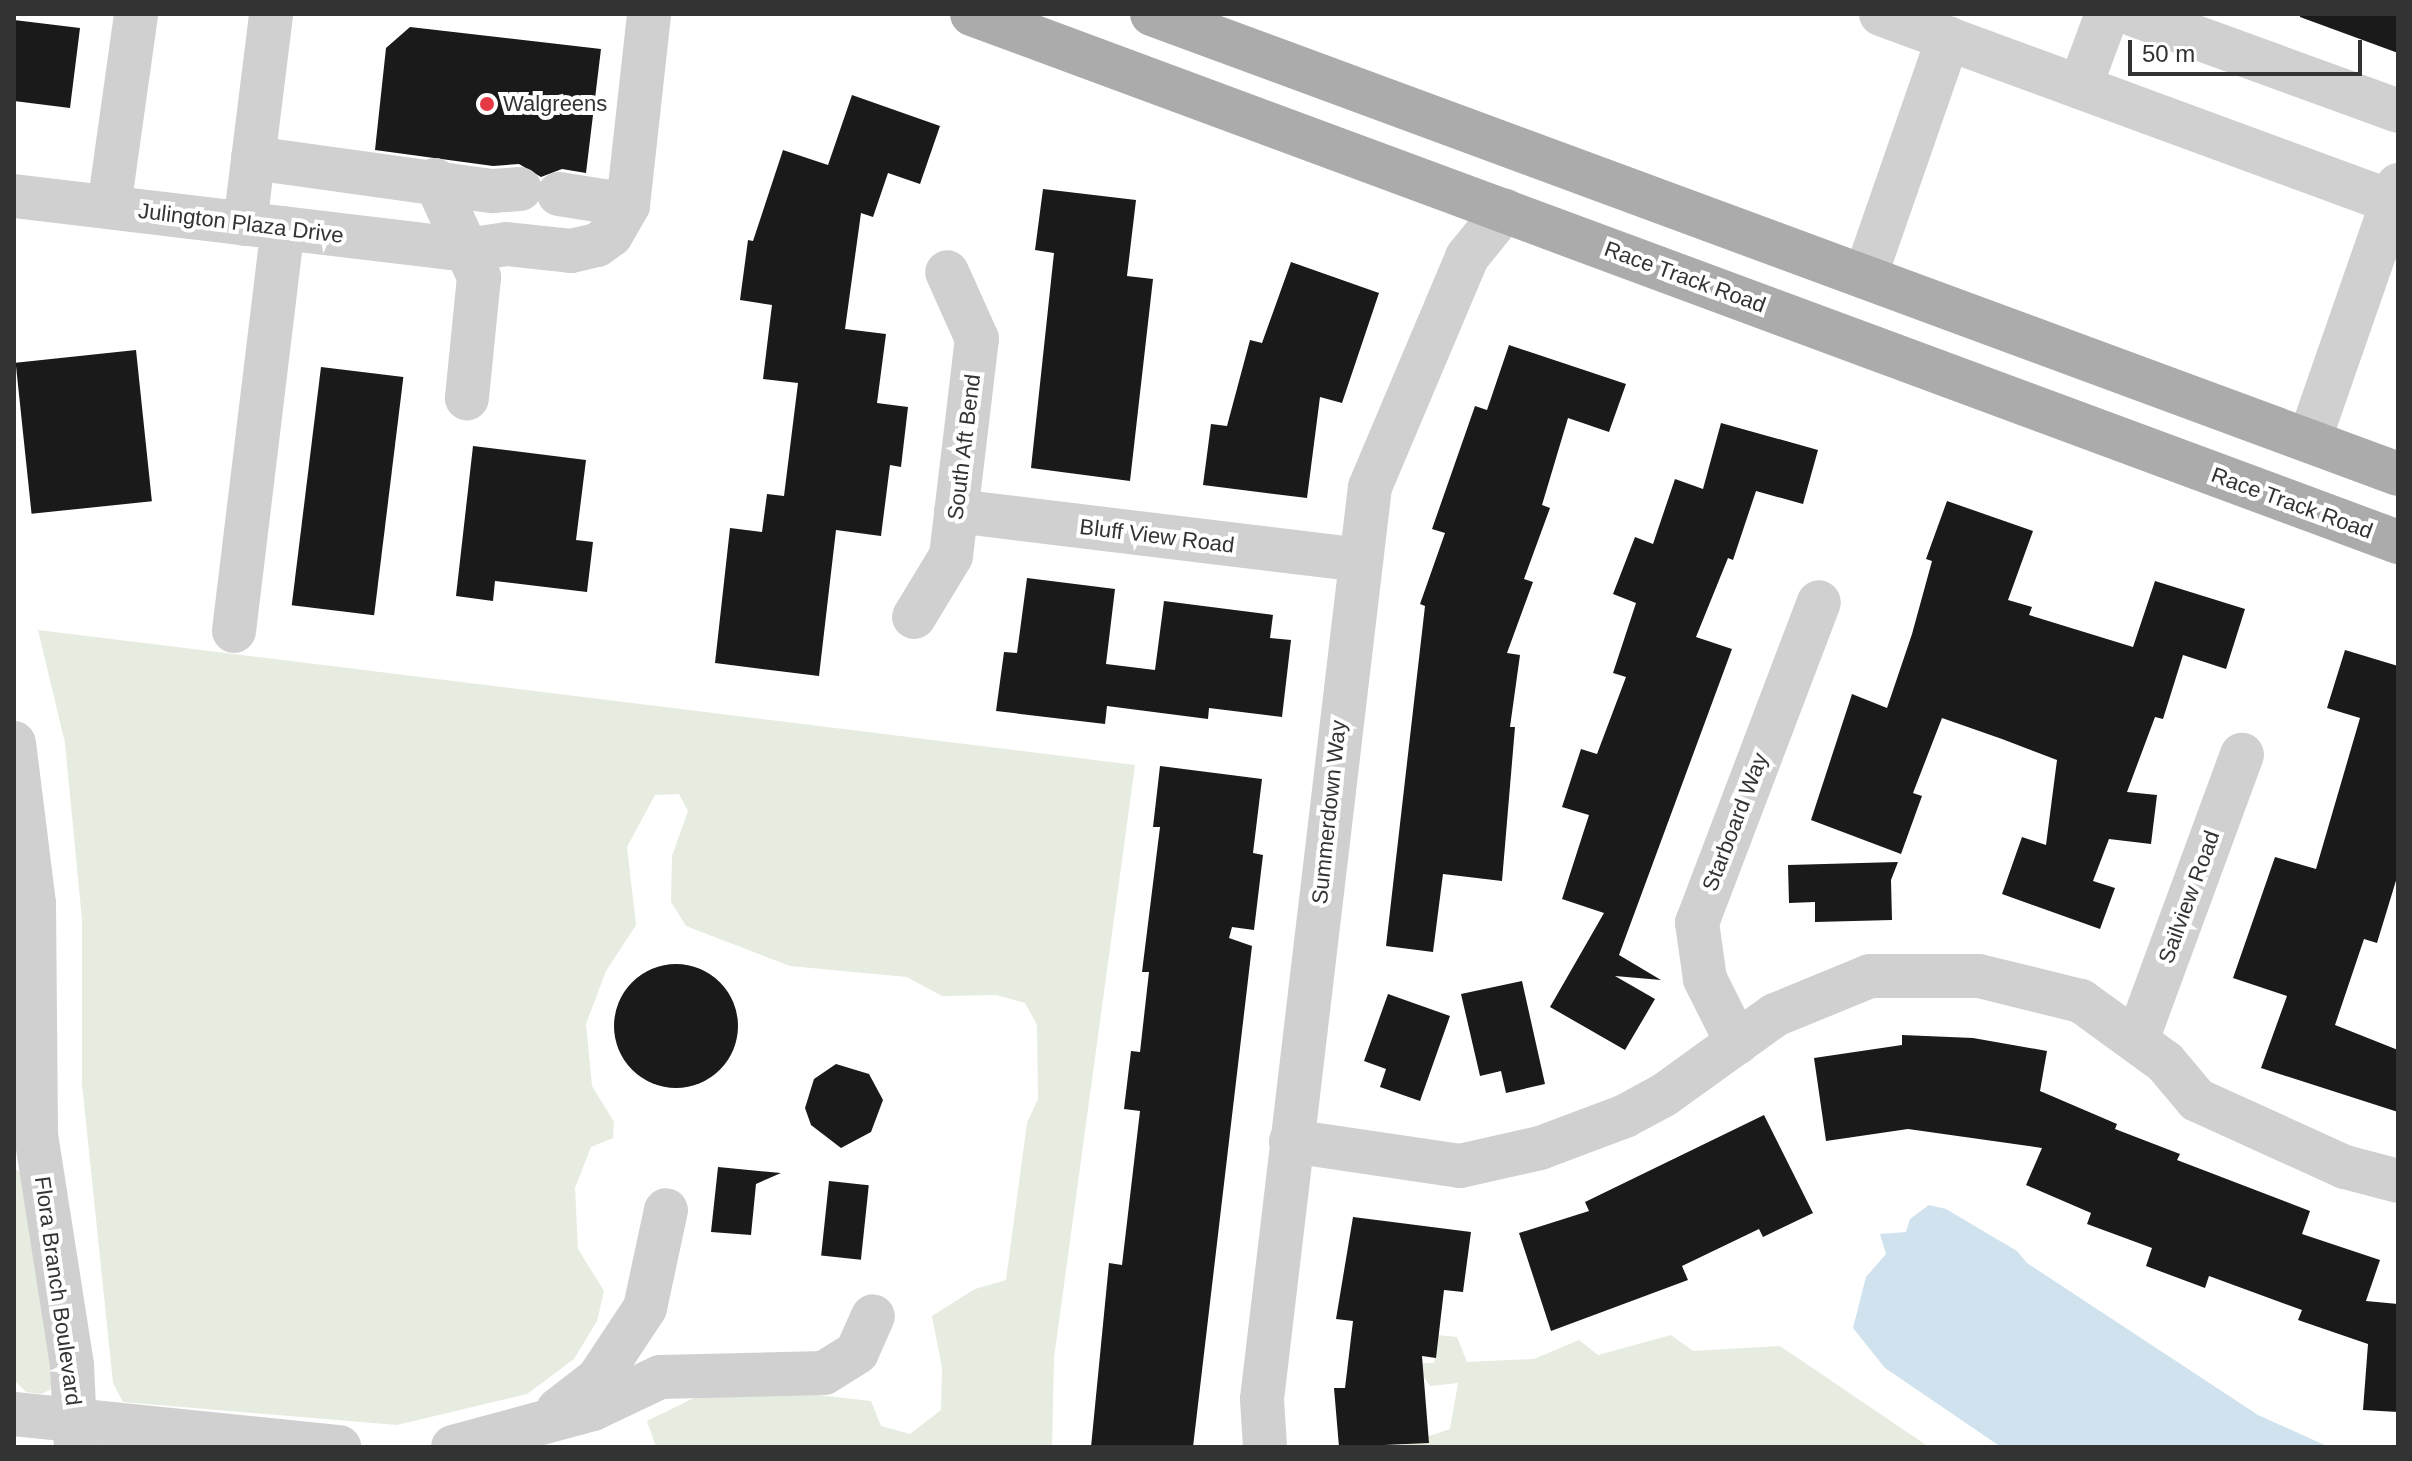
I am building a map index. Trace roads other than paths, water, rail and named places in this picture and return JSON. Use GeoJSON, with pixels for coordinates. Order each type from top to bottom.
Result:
{"type":"FeatureCollection","features":[{"type":"Feature","properties":{"kind":"main road","name":"Race Track Road"},"geometry":{"type":"LineString","coordinates":[[972,14],[2398,542]]}},
{"type":"Feature","properties":{"kind":"main road"},"geometry":{"type":"LineString","coordinates":[[1152,14],[2398,474]]}},
{"type":"Feature","properties":{"kind":"main road"},"geometry":{"type":"LineString","coordinates":[[2287,501],[2309,441]]}},
{"type":"Feature","properties":{"kind":"street"},"geometry":{"type":"LineString","coordinates":[[109,207],[136,14]]}},
{"type":"Feature","properties":{"kind":"street"},"geometry":{"type":"LineString","coordinates":[[234,631],[264,226],[253,158],[271,14]]}},
{"type":"Feature","properties":{"kind":"street"},"geometry":{"type":"LineString","coordinates":[[253,158],[628,205],[649,14]]}},
{"type":"Feature","properties":{"kind":"street"},"geometry":{"type":"LineString","coordinates":[[1881,14],[2396,197],[2309,441]]}},
{"type":"Feature","properties":{"kind":"street"},"geometry":{"type":"LineString","coordinates":[[2080,87],[2107,14]]}},
{"type":"Feature","properties":{"kind":"street"},"geometry":{"type":"LineString","coordinates":[[2132,14],[2398,111]]}},
{"type":"Feature","properties":{"kind":"street"},"geometry":{"type":"LineString","coordinates":[[1865,277],[1948,38]]}},
{"type":"Feature","properties":{"kind":"street"},"geometry":{"type":"LineString","coordinates":[[435,180],[479,277],[467,398]]}},
{"type":"Feature","properties":{"kind":"street","name":"Julington Plaza Drive"},"geometry":{"type":"LineString","coordinates":[[14,196],[467,250],[507,244],[571,251],[597,245],[622,220],[628,205]]}},
{"type":"Feature","properties":{"kind":"street","name":"Summerdown Way"},"geometry":{"type":"LineString","coordinates":[[1265,1447],[1262,1399],[1358,560],[1370,487],[1467,257],[1505,210]]}},
{"type":"Feature","properties":{"kind":"street","name":"South Aft Bend"},"geometry":{"type":"LineString","coordinates":[[914,617],[951,556],[977,339],[947,272]]}},
{"type":"Feature","properties":{"kind":"street","name":"Bluff View Road"},"geometry":{"type":"LineString","coordinates":[[956,511],[1358,560]]}},
{"type":"Feature","properties":{"kind":"street","name":"Starboard Way"},"geometry":{"type":"LineString","coordinates":[[1737,1043],[1705,979],[1697,923],[1819,602]]}},
{"type":"Feature","properties":{"kind":"street","name":"Flora Branch Boulevard"},"geometry":{"type":"LineString","coordinates":[[14,743],[34,903],[25,1137],[76,1433]]}},
{"type":"Feature","properties":{"kind":"street","name":"Sailview Road"},"geometry":{"type":"LineString","coordinates":[[2137,1040],[2242,755]]}},
{"type":"Feature","properties":{"kind":"street"},"geometry":{"type":"LineString","coordinates":[[1291,1141],[1460,1166],[1540,1148],[1625,1116],[1775,1015],[1870,976],[1979,976],[2081,1001],[2137,1040],[2197,1100],[2345,1167],[2398,1181]]}},
{"type":"Feature","properties":{"kind":"street"},"geometry":{"type":"LineString","coordinates":[[544,1422],[598,1379],[645,1308],[666,1210]]}},
{"type":"Feature","properties":{"kind":"street"},"geometry":{"type":"LineString","coordinates":[[453,1447],[593,1409],[660,1377],[824,1373],[857,1352],[873,1316]]}},
{"type":"Feature","properties":{"kind":"street"},"geometry":{"type":"LineString","coordinates":[[14,1414],[76,1433],[339,1447]]}},
{"type":"Feature","properties":{"kind":"water"},"geometry":{"type":"Polygon","coordinates":[[[1929,1205],[1946,1209],[2017,1251],[2027,1263],[2258,1415],[2329,1447],[2001,1447],[1885,1368],[1853,1328],[1866,1277],[1886,1254],[1880,1234],[1906,1232],[1910,1219],[1929,1205]]]}},
{"type":"Feature","properties":{"kind":"place","name":"Walgreens"},"geometry":{"type":"Point","coordinates":[487,104]}}]}
